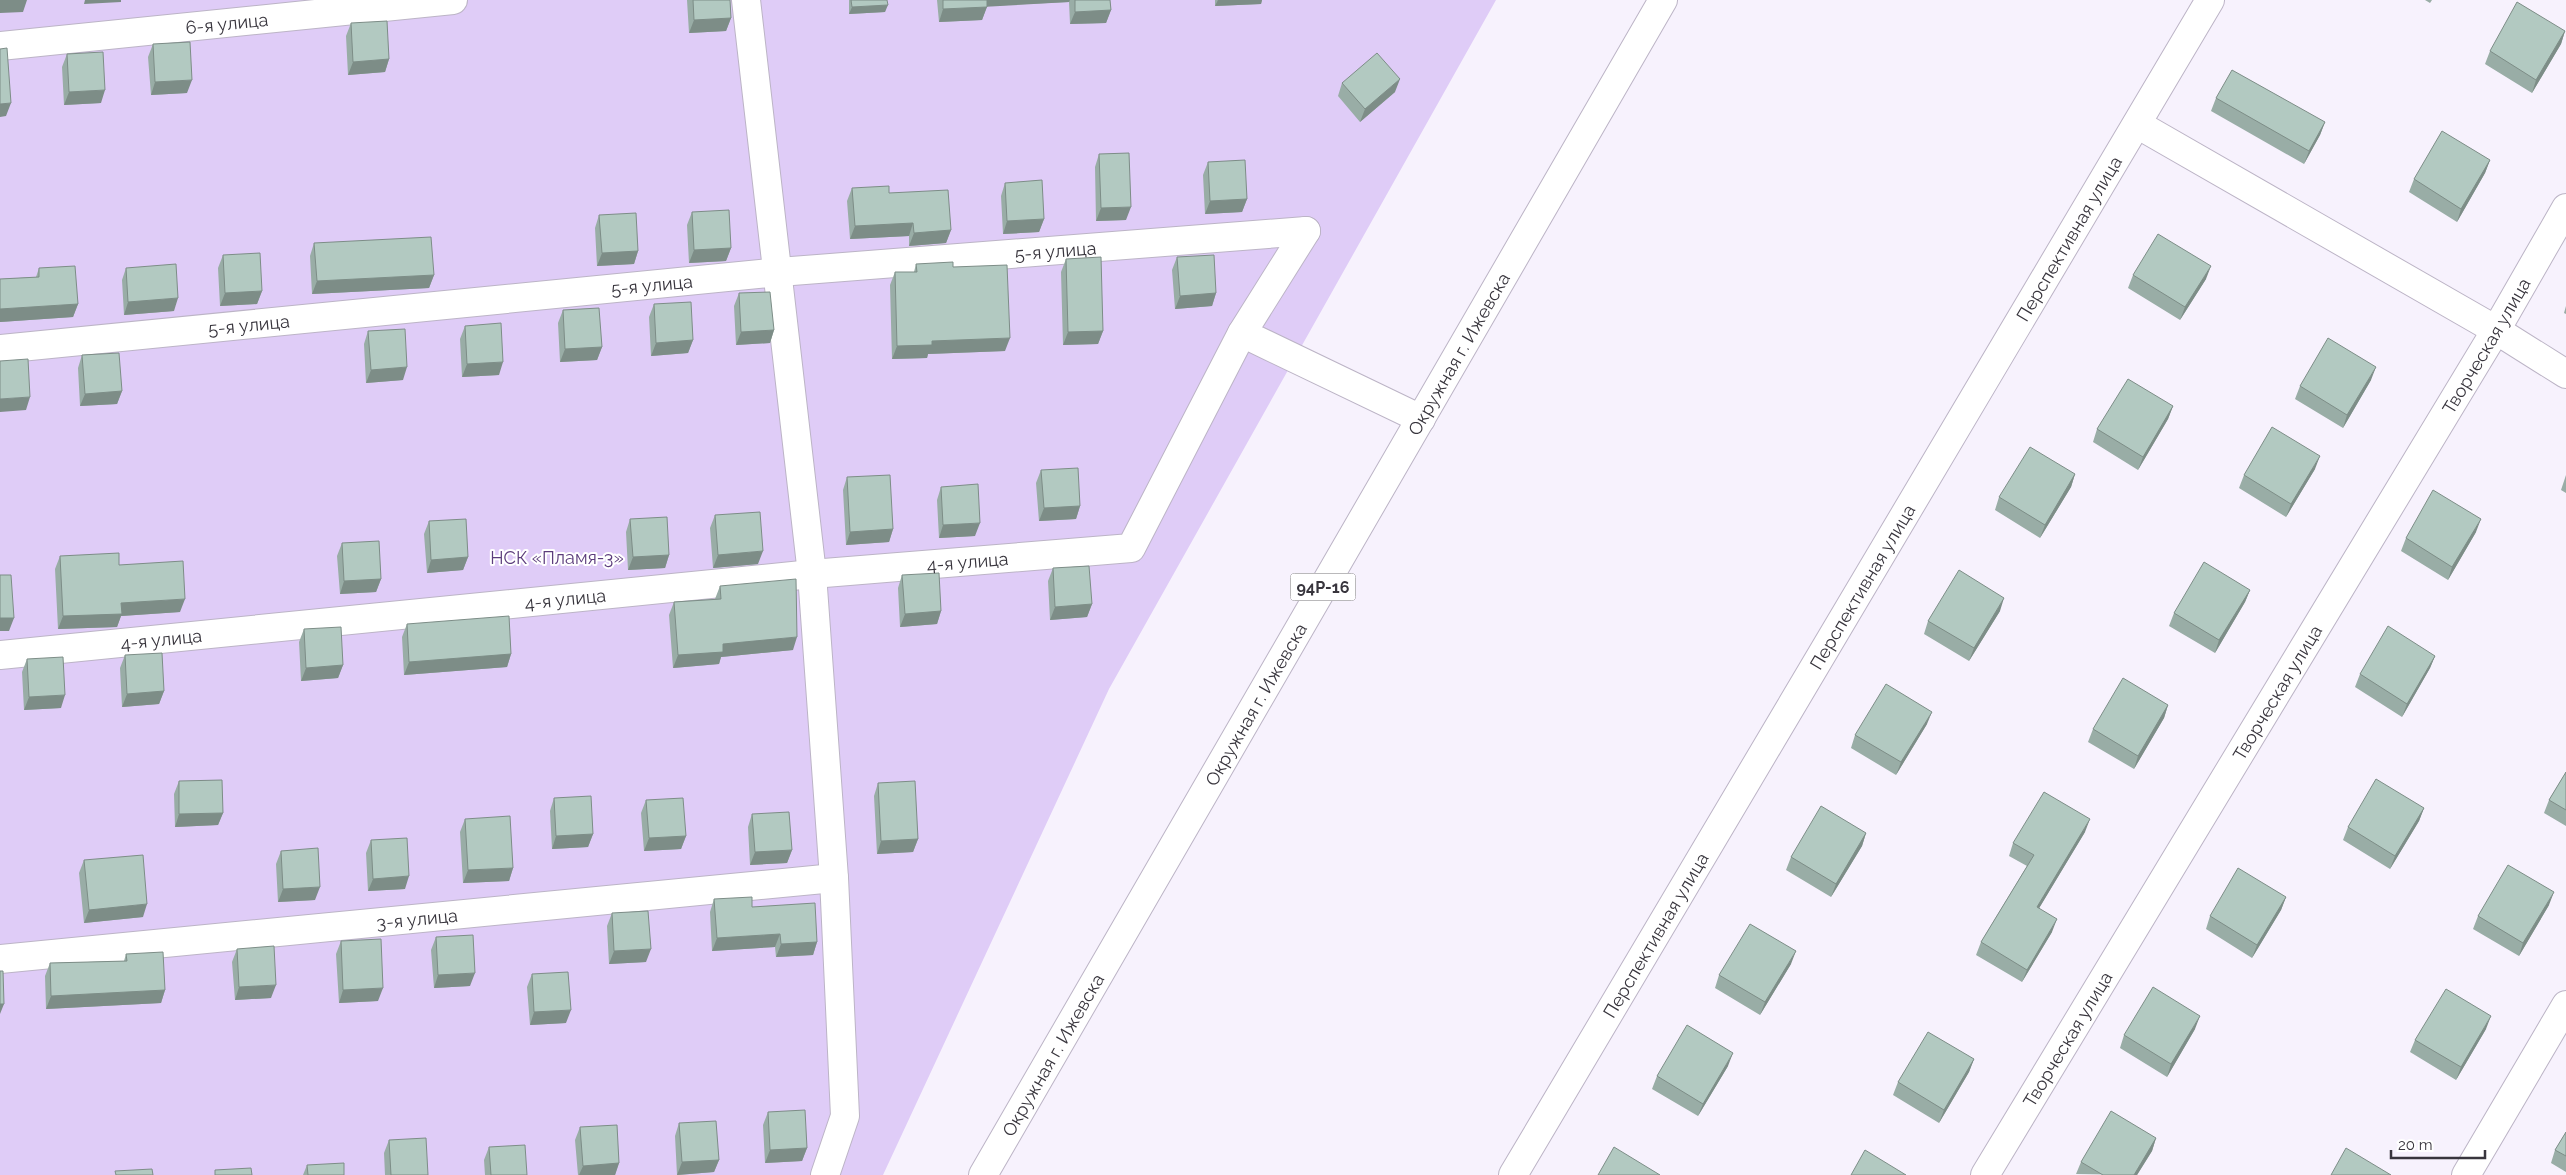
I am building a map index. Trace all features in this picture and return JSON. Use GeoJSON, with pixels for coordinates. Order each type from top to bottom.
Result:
{"type":"FeatureCollection","features":[{"type":"Feature","properties":{"kind":"street","name":"6-я улица"},"geometry":{"type":"LineString","coordinates":[[0,46],[453,0]]}},
{"type":"Feature","properties":{"kind":"street"},"geometry":{"type":"LineString","coordinates":[[746,0],[812,574],[834,878],[845,1116],[825,1175]]}},
{"type":"Feature","properties":{"kind":"street","name":"Окружная г. Ижевска"},"geometry":{"type":"LineString","coordinates":[[983,1175],[1663,0]]}},
{"type":"Feature","properties":{"kind":"street","name":"Перспективная улица"},"geometry":{"type":"LineString","coordinates":[[1513,1175],[2210,0]]}},
{"type":"Feature","properties":{"kind":"street"},"geometry":{"type":"LineString","coordinates":[[2137,124],[2496,330],[2566,374]]}},
{"type":"Feature","properties":{"kind":"street","name":"Творческая улица"},"geometry":{"type":"LineString","coordinates":[[1985,1175],[2496,330],[2566,208]]}},
{"type":"Feature","properties":{"kind":"street","name":"5-я улица"},"geometry":{"type":"LineString","coordinates":[[0,349],[778,272],[1306,231],[1242,333]]}},
{"type":"Feature","properties":{"kind":"street"},"geometry":{"type":"LineString","coordinates":[[1242,333],[1421,419]]}},
{"type":"Feature","properties":{"kind":"street","name":"4-я улица"},"geometry":{"type":"LineString","coordinates":[[0,655],[812,574],[1131,548],[1242,333]]}},
{"type":"Feature","properties":{"kind":"street","name":"3-я улица"},"geometry":{"type":"LineString","coordinates":[[0,959],[834,878]]}},
{"type":"Feature","properties":{"kind":"street"},"geometry":{"type":"LineString","coordinates":[[2466,1175],[2566,1005]]}},
{"type":"Feature","properties":{"kind":"green space","name":"НСК «Пламя-3»"},"geometry":{"type":"Polygon","coordinates":[[[0,0],[1496,0],[1109,689],[883,1175],[0,1175],[0,0]]]}},
{"type":"Feature","properties":{"kind":"building"},"geometry":{"type":"Polygon","coordinates":[[[693,0],[730,0],[731,18],[694,20],[693,0]]]}},
{"type":"Feature","properties":{"kind":"building"},"geometry":{"type":"Polygon","coordinates":[[[851,0],[887,0],[888,5],[852,7],[851,0]]]}},
{"type":"Feature","properties":{"kind":"building"},"geometry":{"type":"Polygon","coordinates":[[[943,0],[987,0],[987,7],[943,9],[943,0]]]}},
{"type":"Feature","properties":{"kind":"building"},"geometry":{"type":"Polygon","coordinates":[[[1075,0],[1110,0],[1111,10],[1075,12],[1075,0]]]}},
{"type":"Feature","properties":{"kind":"building"},"geometry":{"type":"Polygon","coordinates":[[[2517,2],[2565,31],[2536,80],[2490,51],[2517,2]]]}},
{"type":"Feature","properties":{"kind":"building"},"geometry":{"type":"Polygon","coordinates":[[[387,21],[389,59],[353,62],[351,23],[387,21]]]}},
{"type":"Feature","properties":{"kind":"building"},"geometry":{"type":"Polygon","coordinates":[[[190,42],[192,80],[155,82],[153,44],[190,42]]]}},
{"type":"Feature","properties":{"kind":"building"},"geometry":{"type":"Polygon","coordinates":[[[7,48],[11,103],[0,104],[0,49],[7,48]]]}},
{"type":"Feature","properties":{"kind":"building"},"geometry":{"type":"Polygon","coordinates":[[[103,52],[105,90],[69,92],[67,54],[103,52]]]}},
{"type":"Feature","properties":{"kind":"building"},"geometry":{"type":"Polygon","coordinates":[[[1377,53],[1400,79],[1365,109],[1342,83],[1377,53]]]}},
{"type":"Feature","properties":{"kind":"building"},"geometry":{"type":"Polygon","coordinates":[[[2232,70],[2325,122],[2309,151],[2216,98],[2232,70]]]}},
{"type":"Feature","properties":{"kind":"building"},"geometry":{"type":"Polygon","coordinates":[[[2442,131],[2490,160],[2461,209],[2414,179],[2442,131]]]}},
{"type":"Feature","properties":{"kind":"building"},"geometry":{"type":"Polygon","coordinates":[[[1129,153],[1131,207],[1101,208],[1099,154],[1129,153]]]}},
{"type":"Feature","properties":{"kind":"building"},"geometry":{"type":"Polygon","coordinates":[[[1245,160],[1247,199],[1210,201],[1208,162],[1245,160]]]}},
{"type":"Feature","properties":{"kind":"building"},"geometry":{"type":"Polygon","coordinates":[[[1042,180],[1044,219],[1007,221],[1005,183],[1042,180]]]}},
{"type":"Feature","properties":{"kind":"building"},"geometry":{"type":"Polygon","coordinates":[[[889,186],[889,193],[948,190],[951,230],[914,233],[913,223],[855,226],[852,188],[889,186]]]}},
{"type":"Feature","properties":{"kind":"building"},"geometry":{"type":"Polygon","coordinates":[[[729,210],[731,248],[694,250],[692,212],[729,210]]]}},
{"type":"Feature","properties":{"kind":"building"},"geometry":{"type":"Polygon","coordinates":[[[636,213],[638,251],[602,253],[599,215],[636,213]]]}},
{"type":"Feature","properties":{"kind":"building"},"geometry":{"type":"Polygon","coordinates":[[[2158,234],[2211,266],[2185,307],[2133,275],[2158,234]]]}},
{"type":"Feature","properties":{"kind":"building"},"geometry":{"type":"Polygon","coordinates":[[[431,237],[434,275],[317,281],[314,243],[431,237]]]}},
{"type":"Feature","properties":{"kind":"building"},"geometry":{"type":"Polygon","coordinates":[[[260,253],[262,291],[225,293],[223,255],[260,253]]]}},
{"type":"Feature","properties":{"kind":"building"},"geometry":{"type":"Polygon","coordinates":[[[1214,255],[1216,293],[1180,296],[1177,257],[1214,255]]]}},
{"type":"Feature","properties":{"kind":"building"},"geometry":{"type":"Polygon","coordinates":[[[1101,257],[1103,331],[1068,332],[1066,259],[1101,257]]]}},
{"type":"Feature","properties":{"kind":"building"},"geometry":{"type":"Polygon","coordinates":[[[953,262],[953,267],[1007,265],[1010,338],[932,341],[932,345],[897,346],[895,272],[917,272],[916,264],[953,262]]]}},
{"type":"Feature","properties":{"kind":"building"},"geometry":{"type":"Polygon","coordinates":[[[176,264],[178,298],[128,302],[126,268],[176,264]]]}},
{"type":"Feature","properties":{"kind":"building"},"geometry":{"type":"Polygon","coordinates":[[[75,266],[78,304],[0,309],[0,279],[39,277],[39,268],[75,266]]]}},
{"type":"Feature","properties":{"kind":"building"},"geometry":{"type":"Polygon","coordinates":[[[770,292],[774,330],[741,332],[739,293],[770,292]]]}},
{"type":"Feature","properties":{"kind":"building"},"geometry":{"type":"Polygon","coordinates":[[[691,302],[693,340],[656,343],[654,304],[691,302]]]}},
{"type":"Feature","properties":{"kind":"building"},"geometry":{"type":"Polygon","coordinates":[[[599,308],[602,347],[565,349],[563,310],[599,308]]]}},
{"type":"Feature","properties":{"kind":"building"},"geometry":{"type":"Polygon","coordinates":[[[501,323],[503,362],[467,364],[465,326],[501,323]]]}},
{"type":"Feature","properties":{"kind":"building"},"geometry":{"type":"Polygon","coordinates":[[[405,329],[407,367],[371,370],[368,331],[405,329]]]}},
{"type":"Feature","properties":{"kind":"building"},"geometry":{"type":"Polygon","coordinates":[[[2328,338],[2376,367],[2347,415],[2300,386],[2328,338]]]}},
{"type":"Feature","properties":{"kind":"building"},"geometry":{"type":"Polygon","coordinates":[[[119,353],[122,391],[85,394],[82,355],[119,353]]]}},
{"type":"Feature","properties":{"kind":"building"},"geometry":{"type":"Polygon","coordinates":[[[28,359],[30,397],[0,399],[0,361],[28,359]]]}},
{"type":"Feature","properties":{"kind":"building"},"geometry":{"type":"Polygon","coordinates":[[[2128,379],[2173,406],[2143,457],[2097,429],[2128,379]]]}},
{"type":"Feature","properties":{"kind":"building"},"geometry":{"type":"Polygon","coordinates":[[[2272,427],[2320,456],[2291,504],[2244,475],[2272,427]]]}},
{"type":"Feature","properties":{"kind":"building"},"geometry":{"type":"Polygon","coordinates":[[[2030,447],[2075,474],[2045,525],[1999,497],[2030,447]]]}},
{"type":"Feature","properties":{"kind":"building"},"geometry":{"type":"Polygon","coordinates":[[[1078,468],[1080,506],[1044,508],[1041,470],[1078,468]]]}},
{"type":"Feature","properties":{"kind":"building"},"geometry":{"type":"Polygon","coordinates":[[[890,475],[893,529],[850,532],[847,477],[890,475]]]}},
{"type":"Feature","properties":{"kind":"building"},"geometry":{"type":"Polygon","coordinates":[[[978,484],[980,523],[943,525],[941,487],[978,484]]]}},
{"type":"Feature","properties":{"kind":"building"},"geometry":{"type":"Polygon","coordinates":[[[2433,490],[2481,519],[2452,567],[2406,538],[2433,490]]]}},
{"type":"Feature","properties":{"kind":"building"},"geometry":{"type":"Polygon","coordinates":[[[760,512],[763,551],[718,555],[715,515],[760,512]]]}},
{"type":"Feature","properties":{"kind":"building"},"geometry":{"type":"Polygon","coordinates":[[[667,517],[669,555],[633,557],[630,519],[667,517]]]}},
{"type":"Feature","properties":{"kind":"building"},"geometry":{"type":"Polygon","coordinates":[[[466,519],[468,557],[431,560],[429,521],[466,519]]]}},
{"type":"Feature","properties":{"kind":"building"},"geometry":{"type":"Polygon","coordinates":[[[379,541],[381,579],[344,581],[342,543],[379,541]]]}},
{"type":"Feature","properties":{"kind":"building"},"geometry":{"type":"Polygon","coordinates":[[[119,553],[119,565],[183,561],[185,599],[121,603],[122,614],[63,616],[60,556],[119,553]]]}},
{"type":"Feature","properties":{"kind":"building"},"geometry":{"type":"Polygon","coordinates":[[[2204,562],[2250,590],[2219,640],[2174,613],[2204,562]]]}},
{"type":"Feature","properties":{"kind":"building"},"geometry":{"type":"Polygon","coordinates":[[[1089,566],[1092,604],[1055,607],[1053,568],[1089,566]]]}},
{"type":"Feature","properties":{"kind":"building"},"geometry":{"type":"Polygon","coordinates":[[[1959,570],[2004,598],[1974,648],[1928,621],[1959,570]]]}},
{"type":"Feature","properties":{"kind":"building"},"geometry":{"type":"Polygon","coordinates":[[[939,573],[941,611],[905,614],[902,575],[939,573]]]}},
{"type":"Feature","properties":{"kind":"building"},"geometry":{"type":"Polygon","coordinates":[[[0,575],[11,575],[14,618],[0,618],[0,575]]]}},
{"type":"Feature","properties":{"kind":"building"},"geometry":{"type":"Polygon","coordinates":[[[796,579],[797,637],[723,644],[723,652],[678,655],[674,602],[721,599],[720,586],[796,579]]]}},
{"type":"Feature","properties":{"kind":"building"},"geometry":{"type":"Polygon","coordinates":[[[509,616],[511,654],[409,662],[407,624],[509,616]]]}},
{"type":"Feature","properties":{"kind":"building"},"geometry":{"type":"Polygon","coordinates":[[[2388,626],[2435,656],[2407,704],[2360,674],[2388,626]]]}},
{"type":"Feature","properties":{"kind":"building"},"geometry":{"type":"Polygon","coordinates":[[[341,627],[343,665],[306,668],[304,629],[341,627]]]}},
{"type":"Feature","properties":{"kind":"building"},"geometry":{"type":"Polygon","coordinates":[[[162,653],[164,691],[127,694],[125,655],[162,653]]]}},
{"type":"Feature","properties":{"kind":"building"},"geometry":{"type":"Polygon","coordinates":[[[63,657],[65,695],[29,697],[27,659],[63,657]]]}},
{"type":"Feature","properties":{"kind":"building"},"geometry":{"type":"Polygon","coordinates":[[[2123,678],[2168,705],[2138,756],[2093,729],[2123,678]]]}},
{"type":"Feature","properties":{"kind":"building"},"geometry":{"type":"Polygon","coordinates":[[[1886,684],[1932,712],[1901,762],[1855,735],[1886,684]]]}},
{"type":"Feature","properties":{"kind":"building"},"geometry":{"type":"Polygon","coordinates":[[[2566,772],[2566,810],[2549,800],[2566,772]]]}},
{"type":"Feature","properties":{"kind":"building"},"geometry":{"type":"Polygon","coordinates":[[[2376,779],[2424,808],[2395,856],[2348,827],[2376,779]]]}},
{"type":"Feature","properties":{"kind":"building"},"geometry":{"type":"Polygon","coordinates":[[[222,780],[223,813],[179,814],[179,781],[222,780]]]}},
{"type":"Feature","properties":{"kind":"building"},"geometry":{"type":"Polygon","coordinates":[[[915,781],[918,839],[881,841],[878,783],[915,781]]]}},
{"type":"Feature","properties":{"kind":"building"},"geometry":{"type":"Polygon","coordinates":[[[2044,792],[2090,819],[2037,907],[2057,919],[2027,970],[1981,942],[2034,855],[2013,843],[2044,792]]]}},
{"type":"Feature","properties":{"kind":"building"},"geometry":{"type":"Polygon","coordinates":[[[591,796],[593,834],[556,836],[554,798],[591,796]]]}},
{"type":"Feature","properties":{"kind":"building"},"geometry":{"type":"Polygon","coordinates":[[[683,798],[686,836],[649,838],[646,800],[683,798]]]}},
{"type":"Feature","properties":{"kind":"building"},"geometry":{"type":"Polygon","coordinates":[[[1821,806],[1866,833],[1836,884],[1791,857],[1821,806]]]}},
{"type":"Feature","properties":{"kind":"building"},"geometry":{"type":"Polygon","coordinates":[[[789,812],[792,850],[755,852],[752,814],[789,812]]]}},
{"type":"Feature","properties":{"kind":"building"},"geometry":{"type":"Polygon","coordinates":[[[510,816],[513,868],[468,870],[465,819],[510,816]]]}},
{"type":"Feature","properties":{"kind":"building"},"geometry":{"type":"Polygon","coordinates":[[[407,838],[409,876],[373,879],[371,840],[407,838]]]}},
{"type":"Feature","properties":{"kind":"building"},"geometry":{"type":"Polygon","coordinates":[[[318,848],[320,887],[283,889],[281,851],[318,848]]]}},
{"type":"Feature","properties":{"kind":"building"},"geometry":{"type":"Polygon","coordinates":[[[143,855],[147,904],[89,910],[84,860],[143,855]]]}},
{"type":"Feature","properties":{"kind":"building"},"geometry":{"type":"Polygon","coordinates":[[[2508,865],[2554,892],[2523,943],[2478,916],[2508,865]]]}},
{"type":"Feature","properties":{"kind":"building"},"geometry":{"type":"Polygon","coordinates":[[[2238,868],[2286,897],[2257,945],[2210,916],[2238,868]]]}},
{"type":"Feature","properties":{"kind":"building"},"geometry":{"type":"Polygon","coordinates":[[[752,897],[752,907],[815,903],[817,942],[781,944],[780,934],[717,938],[714,899],[752,897]]]}},
{"type":"Feature","properties":{"kind":"building"},"geometry":{"type":"Polygon","coordinates":[[[648,911],[651,949],[614,951],[612,913],[648,911]]]}},
{"type":"Feature","properties":{"kind":"building"},"geometry":{"type":"Polygon","coordinates":[[[1750,924],[1796,951],[1765,1002],[1719,975],[1750,924]]]}},
{"type":"Feature","properties":{"kind":"building"},"geometry":{"type":"Polygon","coordinates":[[[473,935],[475,973],[438,975],[436,937],[473,935]]]}},
{"type":"Feature","properties":{"kind":"building"},"geometry":{"type":"Polygon","coordinates":[[[381,939],[383,988],[343,990],[341,941],[381,939]]]}},
{"type":"Feature","properties":{"kind":"building"},"geometry":{"type":"Polygon","coordinates":[[[274,946],[276,985],[239,987],[237,949],[274,946]]]}},
{"type":"Feature","properties":{"kind":"building"},"geometry":{"type":"Polygon","coordinates":[[[163,952],[165,990],[51,996],[50,963],[127,961],[126,954],[163,952]]]}},
{"type":"Feature","properties":{"kind":"building"},"geometry":{"type":"Polygon","coordinates":[[[0,971],[3,971],[4,1004],[0,1004],[0,971]]]}},
{"type":"Feature","properties":{"kind":"building"},"geometry":{"type":"Polygon","coordinates":[[[568,972],[571,1010],[534,1012],[532,974],[568,972]]]}},
{"type":"Feature","properties":{"kind":"building"},"geometry":{"type":"Polygon","coordinates":[[[2153,987],[2200,1016],[2171,1064],[2124,1035],[2153,987]]]}},
{"type":"Feature","properties":{"kind":"building"},"geometry":{"type":"Polygon","coordinates":[[[2446,989],[2491,1016],[2461,1067],[2415,1040],[2446,989]]]}},
{"type":"Feature","properties":{"kind":"building"},"geometry":{"type":"Polygon","coordinates":[[[1687,1025],[1733,1053],[1703,1104],[1657,1076],[1687,1025]]]}},
{"type":"Feature","properties":{"kind":"building"},"geometry":{"type":"Polygon","coordinates":[[[1928,1032],[1974,1059],[1944,1110],[1898,1082],[1928,1032]]]}},
{"type":"Feature","properties":{"kind":"building"},"geometry":{"type":"Polygon","coordinates":[[[805,1110],[807,1148],[770,1150],[768,1112],[805,1110]]]}},
{"type":"Feature","properties":{"kind":"building"},"geometry":{"type":"Polygon","coordinates":[[[2111,1111],[2156,1138],[2134,1175],[2103,1175],[2081,1162],[2111,1111]]]}},
{"type":"Feature","properties":{"kind":"building"},"geometry":{"type":"Polygon","coordinates":[[[716,1121],[719,1160],[682,1162],[679,1123],[716,1121]]]}},
{"type":"Feature","properties":{"kind":"building"},"geometry":{"type":"Polygon","coordinates":[[[617,1125],[619,1163],[583,1166],[580,1127],[617,1125]]]}},
{"type":"Feature","properties":{"kind":"building"},"geometry":{"type":"Polygon","coordinates":[[[2566,1132],[2566,1156],[2555,1150],[2566,1132]]]}},
{"type":"Feature","properties":{"kind":"building"},"geometry":{"type":"Polygon","coordinates":[[[426,1138],[428,1175],[391,1175],[389,1140],[426,1138]]]}},
{"type":"Feature","properties":{"kind":"building"},"geometry":{"type":"Polygon","coordinates":[[[525,1145],[527,1175],[491,1175],[489,1147],[525,1145]]]}},
{"type":"Feature","properties":{"kind":"building"},"geometry":{"type":"Polygon","coordinates":[[[1614,1147],[1660,1175],[1598,1175],[1614,1147]]]}},
{"type":"Feature","properties":{"kind":"building"},"geometry":{"type":"Polygon","coordinates":[[[2346,1148],[2391,1175],[2331,1175],[2346,1148]]]}},
{"type":"Feature","properties":{"kind":"building"},"geometry":{"type":"Polygon","coordinates":[[[1865,1150],[1906,1175],[1851,1175],[1865,1150]]]}},
{"type":"Feature","properties":{"kind":"building"},"geometry":{"type":"Polygon","coordinates":[[[344,1163],[344,1175],[308,1175],[307,1165],[344,1163]]]}},
{"type":"Feature","properties":{"kind":"building"},"geometry":{"type":"Polygon","coordinates":[[[251,1168],[252,1175],[215,1175],[215,1170],[251,1168]]]}},
{"type":"Feature","properties":{"kind":"building"},"geometry":{"type":"Polygon","coordinates":[[[152,1169],[153,1175],[116,1175],[115,1171],[152,1169]]]}}]}
